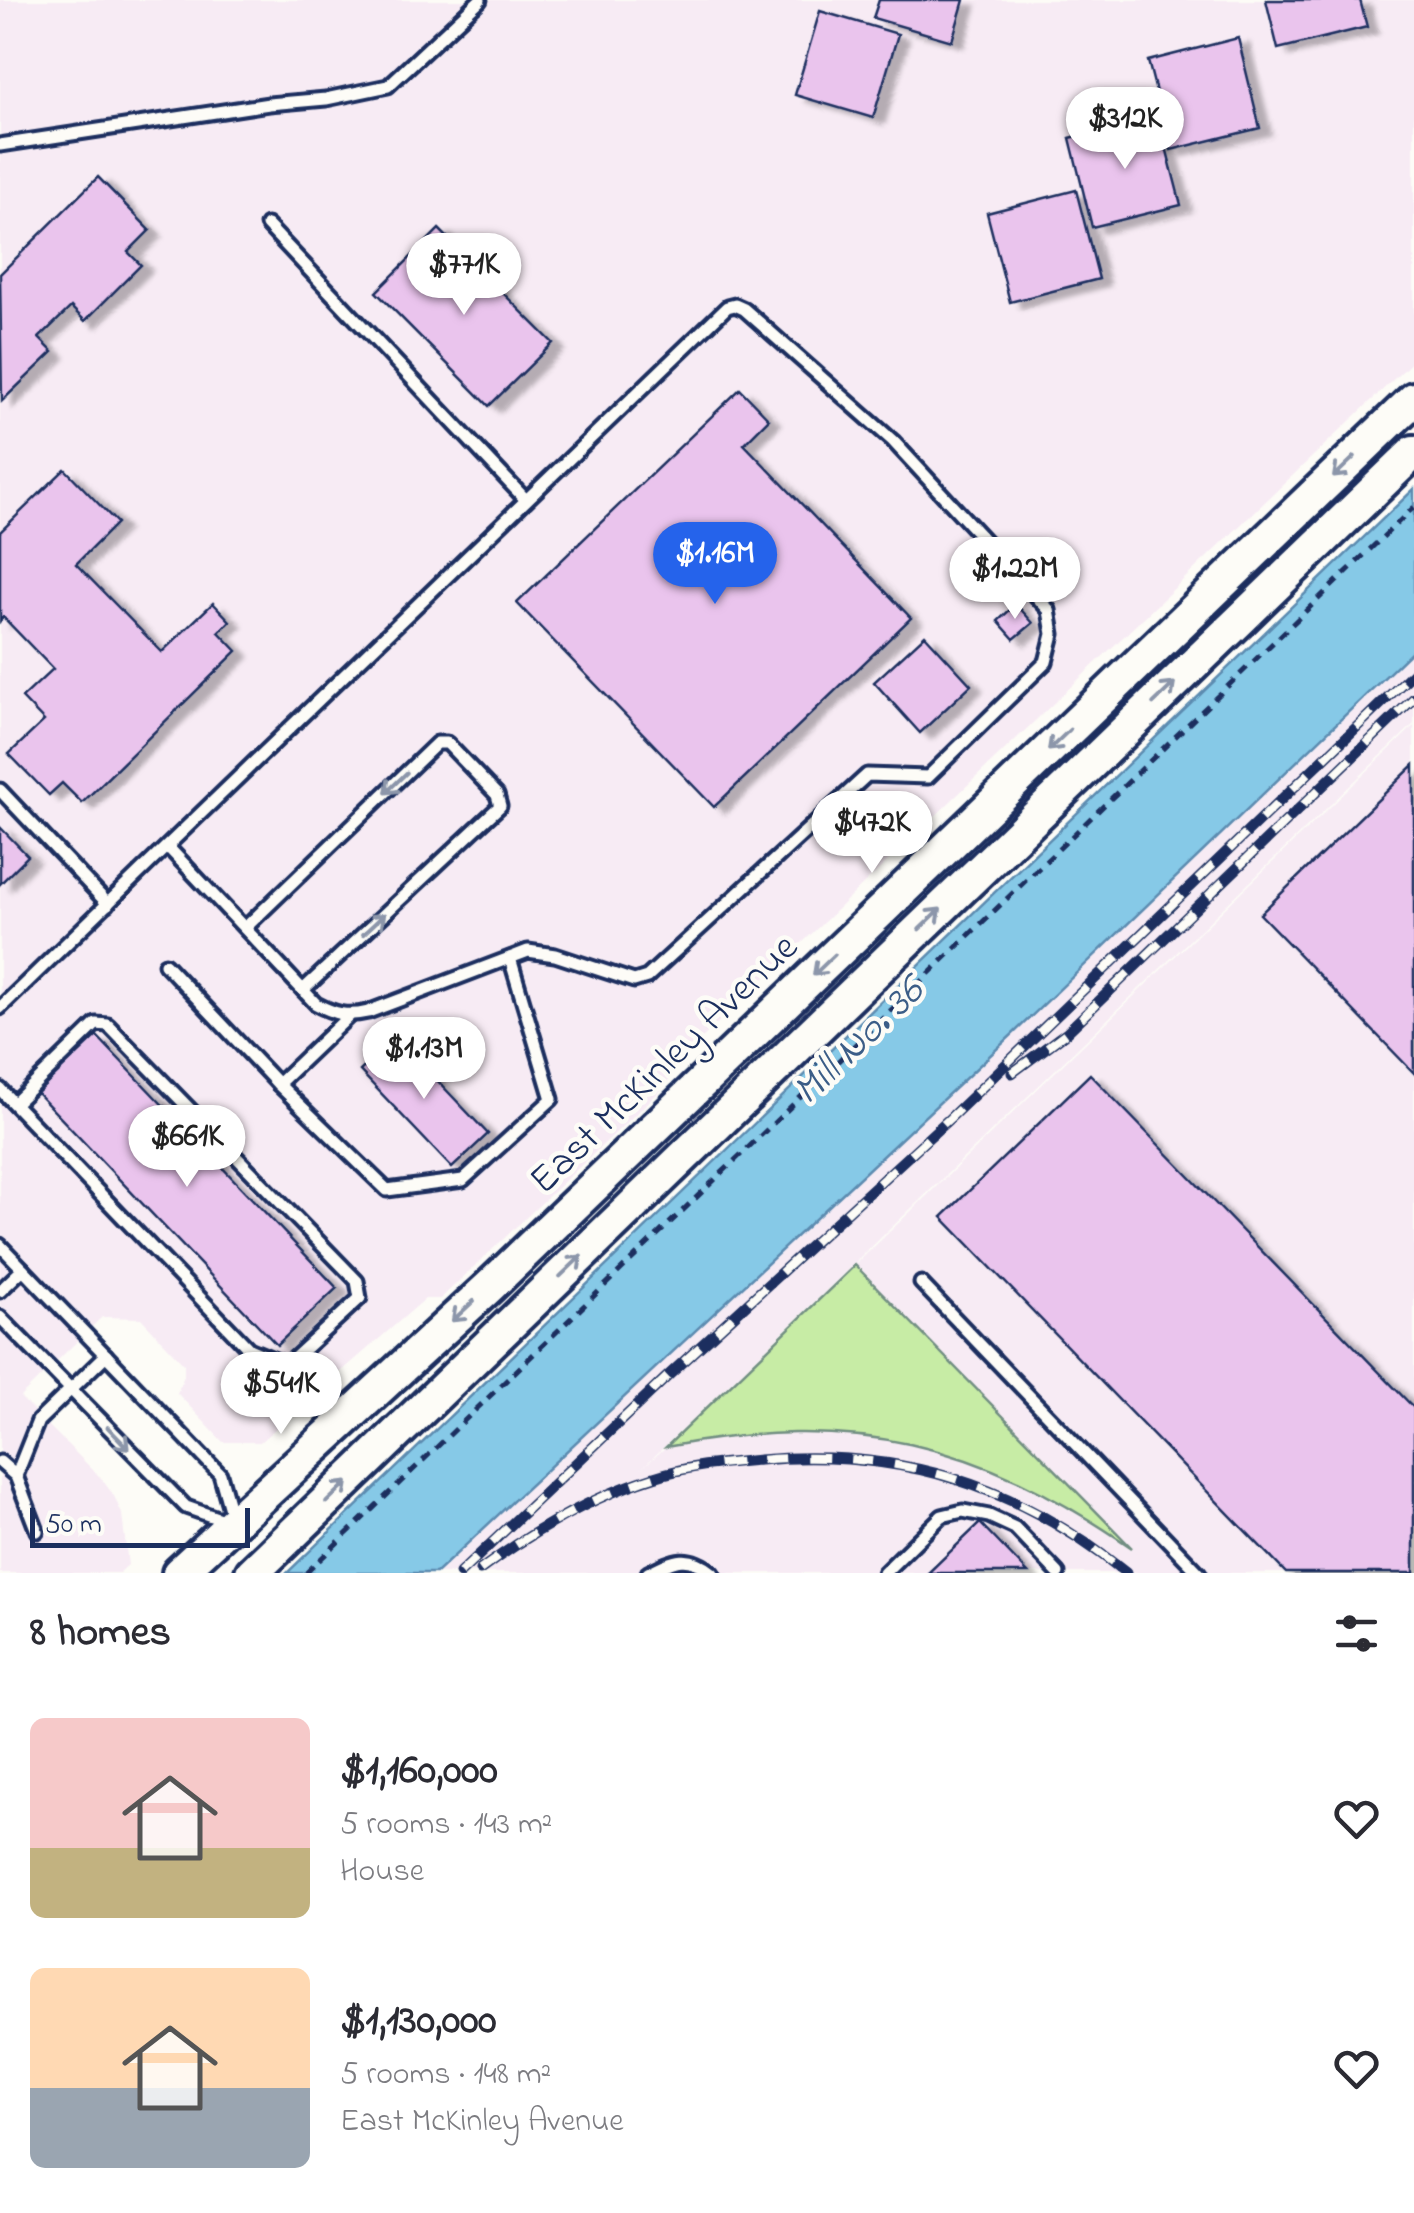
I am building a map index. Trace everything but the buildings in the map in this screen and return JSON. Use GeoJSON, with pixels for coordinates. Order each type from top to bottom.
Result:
{"type":"FeatureCollection","features":[{"type":"Feature","properties":{"kind":"main road","name":"East McKinley Avenue"},"geometry":{"type":"LineString","coordinates":[[179,1573],[490,1286],[1414,399]]}},
{"type":"Feature","properties":{"kind":"main road","name":"East McKinley Avenue"},"geometry":{"type":"LineString","coordinates":[[260,1566],[1414,452]]}},
{"type":"Feature","properties":{"kind":"main road"},"geometry":{"type":"LineString","coordinates":[[234,1524],[260,1566]]}},
{"type":"Feature","properties":{"kind":"lane"},"geometry":{"type":"LineString","coordinates":[[0,144],[326,99],[388,86],[480,0]]}},
{"type":"Feature","properties":{"kind":"lane"},"geometry":{"type":"LineString","coordinates":[[268,225],[526,500]]}},
{"type":"Feature","properties":{"kind":"lane"},"geometry":{"type":"LineString","coordinates":[[0,1008],[167,846],[526,500],[713,321],[735,305],[893,441],[1049,610],[1053,634],[1046,662],[928,777],[867,775],[725,908],[646,977],[634,981],[555,955],[528,951],[368,1012],[349,1016],[332,1013],[316,1004],[167,846]]}},
{"type":"Feature","properties":{"kind":"lane"},"geometry":{"type":"LineString","coordinates":[[244,928],[437,743],[447,743],[498,794],[500,806],[303,990]]}},
{"type":"Feature","properties":{"kind":"lane"},"geometry":{"type":"LineString","coordinates":[[0,790],[108,904]]}},
{"type":"Feature","properties":{"kind":"lane"},"geometry":{"type":"LineString","coordinates":[[165,964],[278,1084],[386,1190],[464,1180],[552,1100],[510,958]]}},
{"type":"Feature","properties":{"kind":"lane"},"geometry":{"type":"LineString","coordinates":[[278,1084],[349,1016]]}},
{"type":"Feature","properties":{"kind":"lane"},"geometry":{"type":"LineString","coordinates":[[0,1089],[14,1104],[249,1350],[288,1365],[360,1298],[357,1280],[108,1025],[96,1024],[14,1104]]}},
{"type":"Feature","properties":{"kind":"lane"},"geometry":{"type":"LineString","coordinates":[[0,1245],[220,1474],[234,1524]]}},
{"type":"Feature","properties":{"kind":"lane"},"geometry":{"type":"LineString","coordinates":[[0,1291],[23,1269]]}},
{"type":"Feature","properties":{"kind":"lane"},"geometry":{"type":"LineString","coordinates":[[921,1283],[1199,1573]]}},
{"type":"Feature","properties":{"kind":"lane"},"geometry":{"type":"LineString","coordinates":[[0,1317],[186,1507],[234,1524]]}},
{"type":"Feature","properties":{"kind":"lane"},"geometry":{"type":"LineString","coordinates":[[16,1476],[38,1421],[106,1355]]}},
{"type":"Feature","properties":{"kind":"lane"},"geometry":{"type":"LineString","coordinates":[[0,1462],[16,1476],[37,1531]]}},
{"type":"Feature","properties":{"kind":"lane"},"geometry":{"type":"LineString","coordinates":[[884,1573],[942,1516],[963,1511],[989,1516],[1014,1528],[1058,1573]]}},
{"type":"Feature","properties":{"kind":"lane"},"geometry":{"type":"LineString","coordinates":[[648,1573],[672,1560],[698,1561],[713,1573]]}},
{"type":"Feature","properties":{"kind":"path"},"geometry":{"type":"LineString","coordinates":[[306,1573],[1414,507]]}},
{"type":"Feature","properties":{"kind":"shaded area"},"geometry":{"type":"Polygon","coordinates":[[[0,0],[1414,0],[1414,360],[700,1040],[660,1091],[440,1299],[425,1299],[260,1442],[223,1442],[177,1393],[184,1364],[141,1318],[102,1317],[20,1397],[114,1496],[122,1514],[128,1565],[119,1573],[0,1573],[0,0]]]}},
{"type":"Feature","properties":{"kind":"shaded area"},"geometry":{"type":"Polygon","coordinates":[[[1414,649],[1414,724],[641,1469],[666,1447],[727,1436],[793,1431],[849,1434],[914,1444],[977,1462],[1029,1484],[1125,1543],[855,1265],[1414,726],[1414,1573],[436,1573],[1015,1032],[1414,649]]]}},
{"type":"Feature","properties":{"kind":"green space"},"geometry":{"type":"Polygon","coordinates":[[[855,1265],[1132,1548],[1020,1482],[911,1444],[854,1435],[795,1433],[666,1447],[855,1265]]]}},
{"type":"Feature","properties":{"kind":"water","name":"Mill No. 36"},"geometry":{"type":"Polygon","coordinates":[[[1414,489],[1414,649],[1015,1032],[436,1573],[287,1573],[1414,489]]]}},
{"type":"Feature","properties":{"kind":"railway"},"geometry":{"type":"LineString","coordinates":[[460,1573],[950,1118],[1414,672]]}},
{"type":"Feature","properties":{"kind":"railway"},"geometry":{"type":"LineString","coordinates":[[1012,1073],[1067,1032],[1414,698]]}},
{"type":"Feature","properties":{"kind":"railway"},"geometry":{"type":"LineString","coordinates":[[480,1570],[564,1516],[654,1477],[720,1464],[811,1458],[908,1467],[999,1495],[1042,1516],[1126,1573]]}}]}
